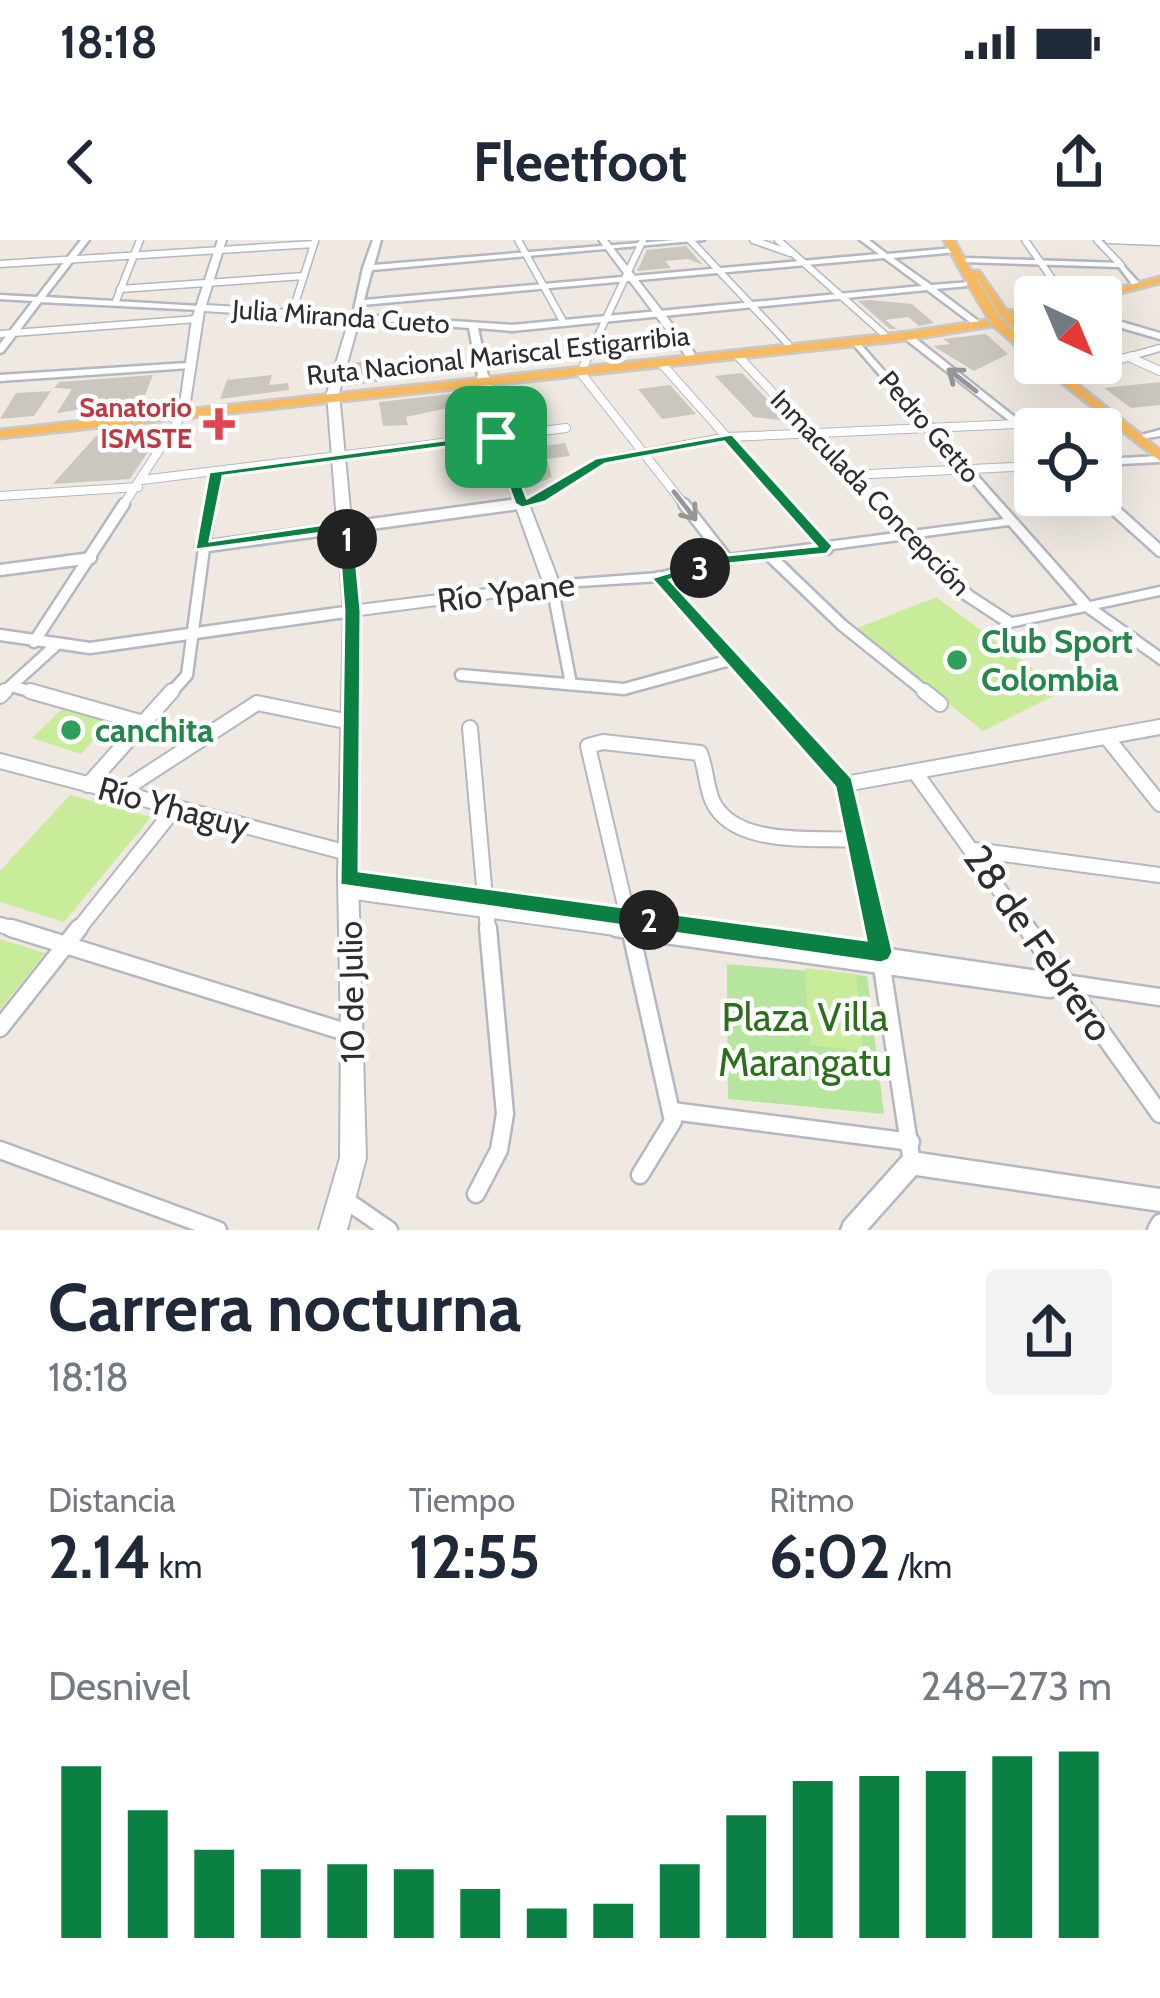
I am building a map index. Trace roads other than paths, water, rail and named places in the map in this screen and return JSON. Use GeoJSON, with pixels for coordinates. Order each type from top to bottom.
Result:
{"type":"FeatureCollection","features":[{"type":"Feature","properties":{"kind":"highway"},"geometry":{"type":"LineString","coordinates":[[953,243],[999,321],[1014,334]]}},
{"type":"Feature","properties":{"kind":"highway"},"geometry":{"type":"LineString","coordinates":[[971,275],[1002,313],[1014,314]]}},
{"type":"Feature","properties":{"kind":"highway"},"geometry":{"type":"LineString","coordinates":[[971,275],[984,313],[977,325],[1014,341]]}},
{"type":"Feature","properties":{"kind":"highway"},"geometry":{"type":"LineString","coordinates":[[1122,289],[1160,282]]}},
{"type":"Feature","properties":{"kind":"highway"},"geometry":{"type":"LineString","coordinates":[[1122,294],[1160,282]]}},
{"type":"Feature","properties":{"kind":"highway","name":"Ruta Nacional Mariscal Estigarribia"},"geometry":{"type":"LineString","coordinates":[[676,358],[907,336],[1014,318]]}},
{"type":"Feature","properties":{"kind":"highway","name":"Ruta Nacional Mariscal Estigarribia"},"geometry":{"type":"LineString","coordinates":[[0,430],[977,325]]}},
{"type":"Feature","properties":{"kind":"highway"},"geometry":{"type":"LineString","coordinates":[[1070,384],[1096,408]]}},
{"type":"Feature","properties":{"kind":"highway"},"geometry":{"type":"LineString","coordinates":[[1077,384],[1160,446]]}},
{"type":"Feature","properties":{"kind":"highway"},"geometry":{"type":"LineString","coordinates":[[1146,434],[1160,458]]}},
{"type":"Feature","properties":{"kind":"main road"},"geometry":{"type":"LineString","coordinates":[[605,244],[659,314],[676,358]]}},
{"type":"Feature","properties":{"kind":"main road"},"geometry":{"type":"LineString","coordinates":[[182,411],[198,314],[220,245]]}},
{"type":"Feature","properties":{"kind":"main road"},"geometry":{"type":"LineString","coordinates":[[333,395],[357,310]]}},
{"type":"Feature","properties":{"kind":"main road","name":"Julia Miranda Cueto"},"geometry":{"type":"LineString","coordinates":[[198,314],[357,310]]}},
{"type":"Feature","properties":{"kind":"main road"},"geometry":{"type":"LineString","coordinates":[[482,379],[496,437],[552,585]]}},
{"type":"Feature","properties":{"kind":"main road","name":"10 de Julio"},"geometry":{"type":"LineString","coordinates":[[333,395],[352,611],[348,885],[353,1034],[353,1158],[333,1230]]}},
{"type":"Feature","properties":{"kind":"main road","name":"Río Ypane"},"geometry":{"type":"LineString","coordinates":[[352,611],[552,585]]}},
{"type":"Feature","properties":{"kind":"street"},"geometry":{"type":"LineString","coordinates":[[0,350],[85,240]]}},
{"type":"Feature","properties":{"kind":"street"},"geometry":{"type":"LineString","coordinates":[[116,301],[140,240]]}},
{"type":"Feature","properties":{"kind":"street"},"geometry":{"type":"LineString","coordinates":[[377,240],[357,310],[628,277],[886,256],[953,243]]}},
{"type":"Feature","properties":{"kind":"street"},"geometry":{"type":"LineString","coordinates":[[518,240],[564,323]]}},
{"type":"Feature","properties":{"kind":"street"},"geometry":{"type":"LineString","coordinates":[[367,268],[605,244],[694,240],[788,344]]}},
{"type":"Feature","properties":{"kind":"street"},"geometry":{"type":"LineString","coordinates":[[753,240],[821,262]]}},
{"type":"Feature","properties":{"kind":"street"},"geometry":{"type":"LineString","coordinates":[[778,240],[884,334]]}},
{"type":"Feature","properties":{"kind":"street"},"geometry":{"type":"LineString","coordinates":[[864,240],[977,325]]}},
{"type":"Feature","properties":{"kind":"street"},"geometry":{"type":"LineString","coordinates":[[1025,240],[1051,276]]}},
{"type":"Feature","properties":{"kind":"street"},"geometry":{"type":"LineString","coordinates":[[1097,240],[1137,285]]}},
{"type":"Feature","properties":{"kind":"street"},"geometry":{"type":"LineString","coordinates":[[1108,240],[1160,242]]}},
{"type":"Feature","properties":{"kind":"street"},"geometry":{"type":"LineString","coordinates":[[0,264],[220,245],[315,242],[292,313]]}},
{"type":"Feature","properties":{"kind":"street"},"geometry":{"type":"LineString","coordinates":[[642,242],[582,368],[727,560]]}},
{"type":"Feature","properties":{"kind":"street","name":"Julia Miranda Cueto"},"geometry":{"type":"LineString","coordinates":[[357,310],[473,326],[564,323],[929,288],[1041,263],[1120,266]]}},
{"type":"Feature","properties":{"kind":"street"},"geometry":{"type":"LineString","coordinates":[[120,289],[304,276]]}},
{"type":"Feature","properties":{"kind":"street","name":"Julia Miranda Cueto"},"geometry":{"type":"LineString","coordinates":[[0,297],[116,301],[198,314]]}},
{"type":"Feature","properties":{"kind":"street"},"geometry":{"type":"LineString","coordinates":[[0,334],[198,314]]}},
{"type":"Feature","properties":{"kind":"street"},"geometry":{"type":"LineString","coordinates":[[1122,325],[1160,336]]}},
{"type":"Feature","properties":{"kind":"street"},"geometry":{"type":"LineString","coordinates":[[473,326],[482,379]]}},
{"type":"Feature","properties":{"kind":"street"},"geometry":{"type":"LineString","coordinates":[[907,336],[1014,422]]}},
{"type":"Feature","properties":{"kind":"street","name":"Pedro Getto"},"geometry":{"type":"LineString","coordinates":[[855,341],[1086,606],[1160,659]]}},
{"type":"Feature","properties":{"kind":"street"},"geometry":{"type":"LineString","coordinates":[[1122,358],[1160,348]]}},
{"type":"Feature","properties":{"kind":"street","name":"Inmaculada Concepción"},"geometry":{"type":"LineString","coordinates":[[736,354],[967,595],[1010,623],[1086,606]]}},
{"type":"Feature","properties":{"kind":"street"},"geometry":{"type":"LineString","coordinates":[[676,358],[728,437],[827,549]]}},
{"type":"Feature","properties":{"kind":"street"},"geometry":{"type":"LineString","coordinates":[[1130,358],[1160,371]]}},
{"type":"Feature","properties":{"kind":"street"},"geometry":{"type":"LineString","coordinates":[[0,378],[187,366]]}},
{"type":"Feature","properties":{"kind":"street"},"geometry":{"type":"LineString","coordinates":[[34,641],[140,483],[182,411]]}},
{"type":"Feature","properties":{"kind":"street"},"geometry":{"type":"LineString","coordinates":[[201,547],[522,504],[540,499],[593,463],[728,437],[1014,424]]}},
{"type":"Feature","properties":{"kind":"street"},"geometry":{"type":"LineString","coordinates":[[0,496],[140,483],[566,428]]}},
{"type":"Feature","properties":{"kind":"street"},"geometry":{"type":"LineString","coordinates":[[1122,461],[1160,458]]}},
{"type":"Feature","properties":{"kind":"street"},"geometry":{"type":"LineString","coordinates":[[849,475],[1014,468]]}},
{"type":"Feature","properties":{"kind":"street"},"geometry":{"type":"LineString","coordinates":[[88,785],[187,675],[201,547],[216,472]]}},
{"type":"Feature","properties":{"kind":"street"},"geometry":{"type":"LineString","coordinates":[[1122,516],[1160,551]]}},
{"type":"Feature","properties":{"kind":"street","name":"Río Ypane"},"geometry":{"type":"LineString","coordinates":[[552,585],[659,578],[727,560],[1011,521]]}},
{"type":"Feature","properties":{"kind":"street"},"geometry":{"type":"LineString","coordinates":[[769,555],[842,625],[940,704]]}},
{"type":"Feature","properties":{"kind":"street"},"geometry":{"type":"LineString","coordinates":[[0,570],[91,558]]}},
{"type":"Feature","properties":{"kind":"street"},"geometry":{"type":"LineString","coordinates":[[659,578],[845,784],[882,960],[912,1152],[852,1230]]}},
{"type":"Feature","properties":{"kind":"street"},"geometry":{"type":"LineString","coordinates":[[552,585],[571,684]]}},
{"type":"Feature","properties":{"kind":"street"},"geometry":{"type":"LineString","coordinates":[[1086,606],[1160,591]]}},
{"type":"Feature","properties":{"kind":"street","name":"Río Ypane"},"geometry":{"type":"LineString","coordinates":[[0,635],[55,646],[190,637],[352,611]]}},
{"type":"Feature","properties":{"kind":"street"},"geometry":{"type":"LineString","coordinates":[[0,696],[55,646]]}},
{"type":"Feature","properties":{"kind":"street"},"geometry":{"type":"LineString","coordinates":[[461,676],[647,686],[730,659]]}},
{"type":"Feature","properties":{"kind":"street"},"geometry":{"type":"LineString","coordinates":[[11,686],[143,723]]}},
{"type":"Feature","properties":{"kind":"street"},"geometry":{"type":"LineString","coordinates":[[119,792],[257,703],[350,722]]}},
{"type":"Feature","properties":{"kind":"street"},"geometry":{"type":"LineString","coordinates":[[845,784],[1160,727]]}},
{"type":"Feature","properties":{"kind":"street"},"geometry":{"type":"LineString","coordinates":[[470,728],[505,1114],[499,1150],[476,1194]]}},
{"type":"Feature","properties":{"kind":"street"},"geometry":{"type":"LineString","coordinates":[[1108,739],[1160,803]]}},
{"type":"Feature","properties":{"kind":"street"},"geometry":{"type":"LineString","coordinates":[[640,1174],[673,1121],[672,1111],[588,746],[603,742],[700,753],[714,804],[726,820],[744,830],[857,840]]}},
{"type":"Feature","properties":{"kind":"street","name":"Río Yhaguy"},"geometry":{"type":"LineString","coordinates":[[0,761],[348,854]]}},
{"type":"Feature","properties":{"kind":"street","name":"28 de Febrero"},"geometry":{"type":"LineString","coordinates":[[915,772],[1160,1114]]}},
{"type":"Feature","properties":{"kind":"street"},"geometry":{"type":"LineString","coordinates":[[0,1028],[176,807]]}},
{"type":"Feature","properties":{"kind":"street"},"geometry":{"type":"LineString","coordinates":[[974,850],[1160,874]]}},
{"type":"Feature","properties":{"kind":"street"},"geometry":{"type":"LineString","coordinates":[[348,885],[882,960],[1050,989],[1066,983],[1160,997]]}},
{"type":"Feature","properties":{"kind":"street"},"geometry":{"type":"LineString","coordinates":[[0,926],[353,1034]]}},
{"type":"Feature","properties":{"kind":"street"},"geometry":{"type":"LineString","coordinates":[[672,1111],[1160,1201]]}},
{"type":"Feature","properties":{"kind":"street"},"geometry":{"type":"LineString","coordinates":[[0,1150],[218,1230]]}},
{"type":"Feature","properties":{"kind":"street"},"geometry":{"type":"LineString","coordinates":[[344,1198],[389,1230]]}},
{"type":"Feature","properties":{"kind":"place","name":"Sanatorio ISMSTE"},"geometry":{"type":"Point","coordinates":[219,424]}},
{"type":"Feature","properties":{"kind":"place","name":"Club Sport Colombia"},"geometry":{"type":"Point","coordinates":[957,660]}},
{"type":"Feature","properties":{"kind":"place","name":"canchita"},"geometry":{"type":"Point","coordinates":[71,730]}},
{"type":"Feature","properties":{"kind":"park label","name":"Plaza Villa Marangatu"},"geometry":{"type":"Point","coordinates":[805,1040]}}]}
